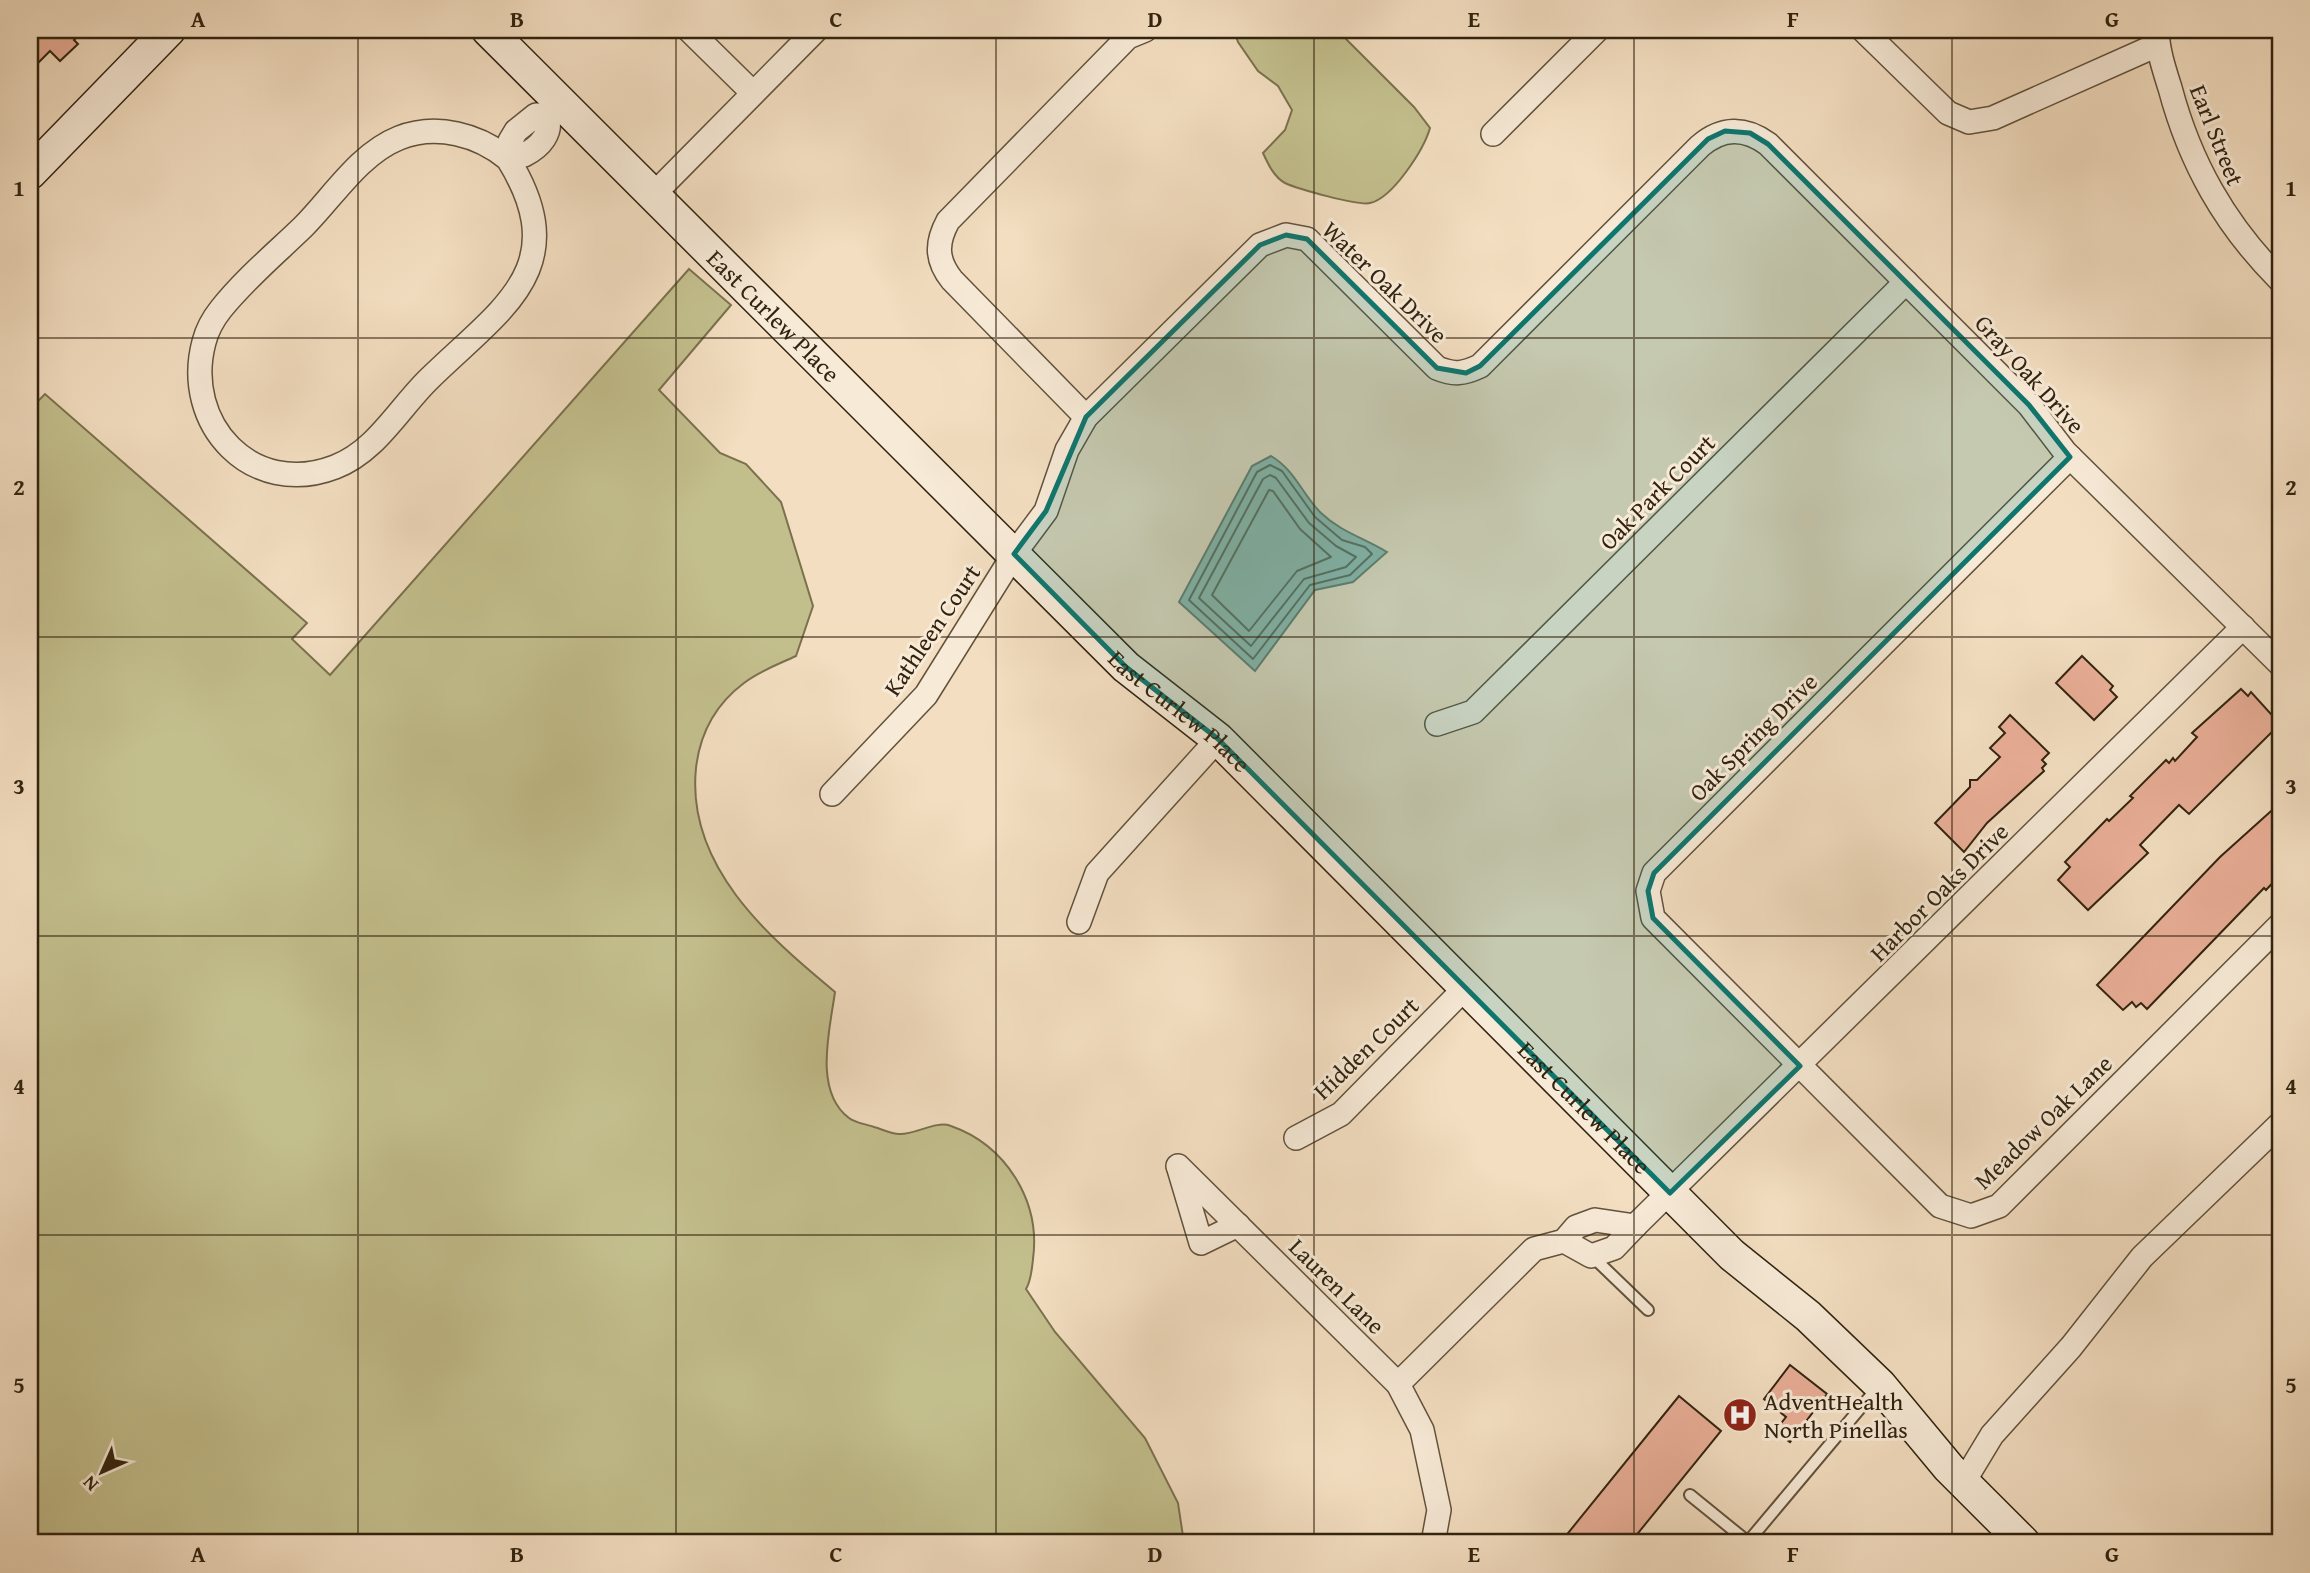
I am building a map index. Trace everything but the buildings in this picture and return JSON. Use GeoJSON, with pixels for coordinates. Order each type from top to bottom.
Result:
{"type":"FeatureCollection","features":[{"type":"Feature","properties":{"kind":"street"},"geometry":{"type":"LineString","coordinates":[[30,173],[169,30]]}},
{"type":"Feature","properties":{"kind":"street","name":"East Curlew Place"},"geometry":{"type":"LineString","coordinates":[[488,30],[553,108],[653,195],[1126,667],[1218,739],[1741,1264],[1808,1316],[1880,1385],[1962,1483],[2024,1543]]}},
{"type":"Feature","properties":{"kind":"street"},"geometry":{"type":"LineString","coordinates":[[689,30],[752,93]]}},
{"type":"Feature","properties":{"kind":"street"},"geometry":{"type":"LineString","coordinates":[[653,195],[816,30]]}},
{"type":"Feature","properties":{"kind":"street"},"geometry":{"type":"LineString","coordinates":[[1086,417],[951,280],[940,262],[939,243],[948,221],[957,211],[1128,37],[1145,30]]}},
{"type":"Feature","properties":{"kind":"street"},"geometry":{"type":"LineString","coordinates":[[1493,134],[1597,30]]}},
{"type":"Feature","properties":{"kind":"street"},"geometry":{"type":"LineString","coordinates":[[1863,30],[1942,108],[1969,122],[1993,118],[2157,37]]}},
{"type":"Feature","properties":{"kind":"street","name":"Earl Street"},"geometry":{"type":"LineString","coordinates":[[2157,37],[2182,129],[2208,187],[2241,238],[2280,281]]}},
{"type":"Feature","properties":{"kind":"street"},"geometry":{"type":"LineString","coordinates":[[512,155],[459,133],[427,132],[401,137],[382,146],[358,166],[322,207],[244,284],[210,326],[201,357],[200,389],[205,410],[216,432],[227,445],[260,470],[295,475],[337,467],[370,445],[413,395],[501,311],[522,285],[535,249],[535,221],[512,155],[510,141],[516,131],[536,114],[553,108]]}},
{"type":"Feature","properties":{"kind":"street","name":"Water Oak Drive"},"geometry":{"type":"LineString","coordinates":[[1014,554],[1046,511],[1067,450],[1086,417],[1260,245],[1286,235],[1296,236],[1315,245],[1437,368],[1453,374],[1466,373],[1480,366],[1700,146],[1716,135],[1735,130]]}},
{"type":"Feature","properties":{"kind":"street","name":"Gray Oak Drive"},"geometry":{"type":"LineString","coordinates":[[1735,130],[1750,133],[1768,144],[2029,405],[2070,457],[2280,664]]}},
{"type":"Feature","properties":{"kind":"street","name":"Oak Park Court"},"geometry":{"type":"LineString","coordinates":[[1437,724],[1473,712],[1906,282]]}},
{"type":"Feature","properties":{"kind":"street","name":"Oak Spring Drive"},"geometry":{"type":"LineString","coordinates":[[1800,1066],[1653,918],[1648,891],[1654,873],[2070,457]]}},
{"type":"Feature","properties":{"kind":"street","name":"Kathleen Court"},"geometry":{"type":"LineString","coordinates":[[832,794],[926,695],[1014,554]]}},
{"type":"Feature","properties":{"kind":"street","name":"Harbor Oaks Drive"},"geometry":{"type":"LineString","coordinates":[[1670,1193],[2243,627]]}},
{"type":"Feature","properties":{"kind":"street"},"geometry":{"type":"LineString","coordinates":[[1079,922],[1097,873],[1218,739]]}},
{"type":"Feature","properties":{"kind":"street","name":"Meadow Oak Lane"},"geometry":{"type":"LineString","coordinates":[[1800,1066],[1940,1206],[1963,1215],[1986,1213],[1998,1206],[2280,925]]}},
{"type":"Feature","properties":{"kind":"street","name":"Hidden Court"},"geometry":{"type":"LineString","coordinates":[[1296,1138],[1341,1114],[1466,987]]}},
{"type":"Feature","properties":{"kind":"street"},"geometry":{"type":"LineString","coordinates":[[1962,1483],[1993,1435],[2071,1347],[2142,1257],[2280,1124]]}},
{"type":"Feature","properties":{"kind":"street"},"geometry":{"type":"LineString","coordinates":[[1564,1241],[1591,1256],[1614,1248],[1670,1193]]}},
{"type":"Feature","properties":{"kind":"street"},"geometry":{"type":"LineString","coordinates":[[1398,1384],[1534,1250],[1564,1241],[1576,1227],[1595,1220],[1634,1226]]}},
{"type":"Feature","properties":{"kind":"street","name":"Lauren Lane"},"geometry":{"type":"LineString","coordinates":[[1238,1225],[1398,1384],[1422,1430],[1439,1510],[1433,1543]]}},
{"type":"Feature","properties":{"kind":"lane"},"geometry":{"type":"LineString","coordinates":[[1591,1256],[1648,1310]]}},
{"type":"Feature","properties":{"kind":"lane"},"geometry":{"type":"LineString","coordinates":[[1690,1495],[1748,1543],[1880,1385]]}},
{"type":"Feature","properties":{"kind":"highlighted area"},"geometry":{"type":"Polygon","coordinates":[[[1725,131],[1750,133],[1768,144],[2029,405],[2070,457],[1654,873],[1648,891],[1653,918],[1800,1066],[1670,1193],[1218,739],[1126,667],[1014,554],[1046,511],[1086,417],[1260,245],[1286,235],[1307,239],[1437,368],[1466,373],[1480,366],[1708,139],[1725,131]]]}},
{"type":"Feature","properties":{"kind":"shaded area"},"geometry":{"type":"Polygon","coordinates":[[[1234,30],[1337,30],[1414,107],[1430,128],[1421,148],[1398,183],[1379,199],[1363,203],[1302,189],[1285,183],[1278,177],[1263,153],[1285,130],[1292,110],[1278,86],[1258,71],[1238,42],[1234,30]]]}},
{"type":"Feature","properties":{"kind":"shaded area"},"geometry":{"type":"Polygon","coordinates":[[[689,269],[731,305],[659,390],[720,453],[746,464],[781,502],[813,606],[796,656],[744,683],[725,700],[711,720],[701,743],[696,768],[696,803],[704,836],[717,866],[758,922],[835,992],[828,1041],[827,1076],[838,1106],[854,1121],[896,1134],[939,1125],[951,1126],[988,1146],[1015,1178],[1025,1196],[1034,1237],[1032,1271],[1026,1289],[1055,1332],[1145,1438],[1178,1503],[1184,1543],[30,1543],[30,409],[45,394],[307,623],[292,639],[330,675],[689,269]]]}},
{"type":"Feature","properties":{"kind":"water"},"geometry":{"type":"Polygon","coordinates":[[[1271,456],[1286,468],[1314,506],[1329,520],[1387,552],[1353,582],[1315,590],[1255,671],[1179,602],[1252,466],[1271,456]]]}},
{"type":"Feature","properties":{"kind":"place","name":"AdventHealth North Pinellas"},"geometry":{"type":"Point","coordinates":[1740,1415]}}]}
